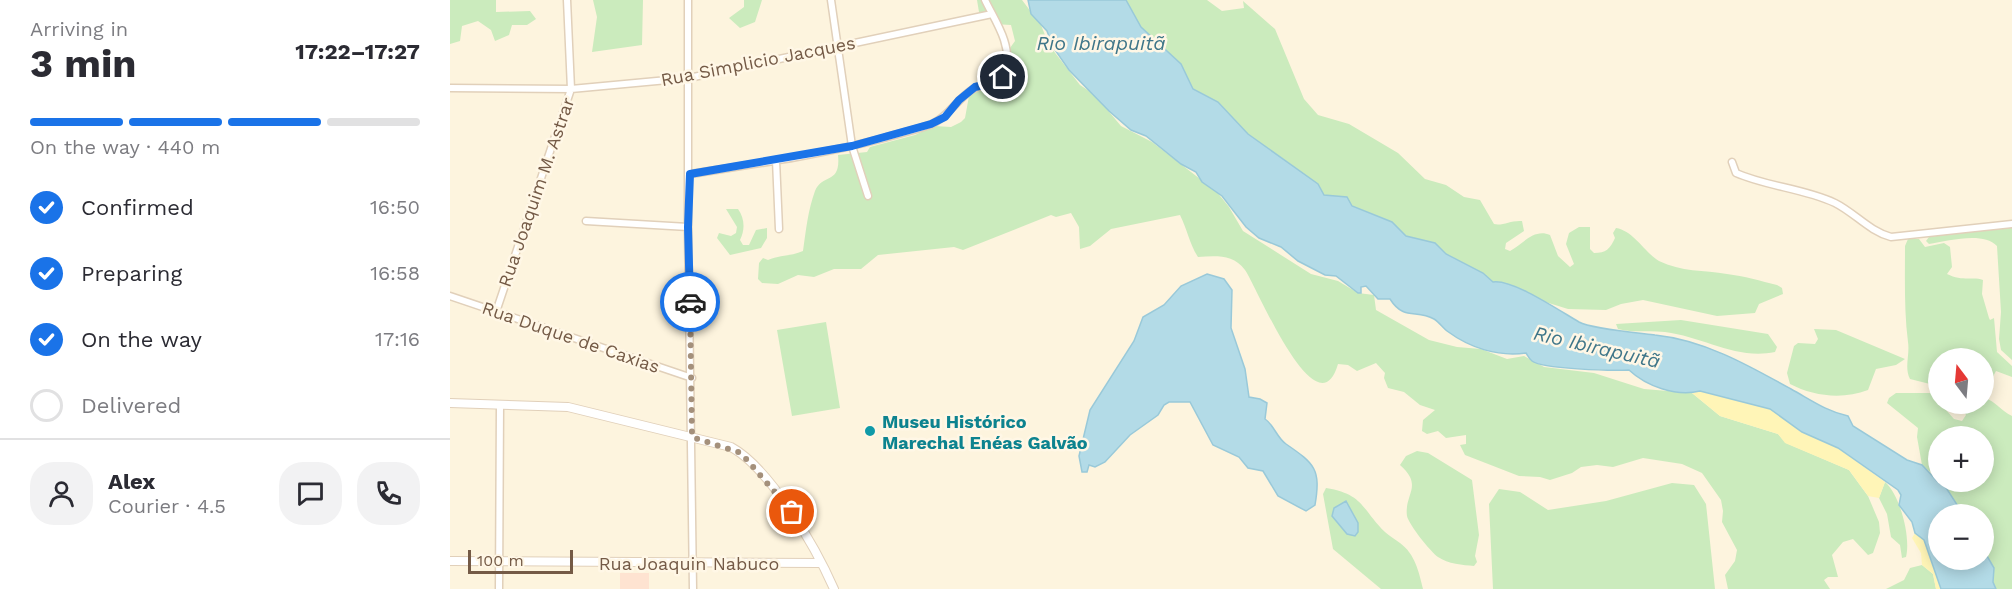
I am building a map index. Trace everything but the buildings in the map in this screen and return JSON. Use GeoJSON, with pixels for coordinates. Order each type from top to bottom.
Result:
{"type":"FeatureCollection","features":[{"type":"Feature","properties":{"kind":"street","name":"Rua Joaquim M. Astrar"},"geometry":{"type":"LineString","coordinates":[[496,312],[571,89],[567,0]]}},
{"type":"Feature","properties":{"kind":"street"},"geometry":{"type":"LineString","coordinates":[[688,0],[690,174],[688,227],[692,378],[693,589]]}},
{"type":"Feature","properties":{"kind":"street"},"geometry":{"type":"LineString","coordinates":[[831,0],[852,146],[868,196]]}},
{"type":"Feature","properties":{"kind":"street"},"geometry":{"type":"LineString","coordinates":[[690,174],[852,146],[931,124],[945,117],[959,100],[975,87],[995,82],[1003,77],[1006,68],[1003,36],[985,0]]}},
{"type":"Feature","properties":{"kind":"street","name":"Rua Simplicio Jacques"},"geometry":{"type":"LineString","coordinates":[[450,88],[571,89],[689,78],[992,14]]}},
{"type":"Feature","properties":{"kind":"street"},"geometry":{"type":"LineString","coordinates":[[776,160],[779,229]]}},
{"type":"Feature","properties":{"kind":"street"},"geometry":{"type":"LineString","coordinates":[[1732,162],[1736,173],[1755,181],[1803,190],[1836,204],[1880,234],[1891,237],[2012,224]]}},
{"type":"Feature","properties":{"kind":"street"},"geometry":{"type":"LineString","coordinates":[[586,221],[688,227]]}},
{"type":"Feature","properties":{"kind":"street","name":"Rua Duque de Caxias"},"geometry":{"type":"LineString","coordinates":[[450,296],[692,378]]}},
{"type":"Feature","properties":{"kind":"street"},"geometry":{"type":"LineString","coordinates":[[450,403],[568,407],[730,447],[748,459],[792,512],[834,589]]}},
{"type":"Feature","properties":{"kind":"street"},"geometry":{"type":"LineString","coordinates":[[499,589],[500,405]]}},
{"type":"Feature","properties":{"kind":"street","name":"Rua Joaquin Nabuco"},"geometry":{"type":"LineString","coordinates":[[450,561],[820,563]]}},
{"type":"Feature","properties":{"kind":"shaded area"},"geometry":{"type":"Polygon","coordinates":[[[620,573],[649,573],[649,589],[620,589],[620,573]]]}},
{"type":"Feature","properties":{"kind":"green space"},"geometry":{"type":"Polygon","coordinates":[[[450,0],[496,0],[496,12],[530,11],[536,19],[527,25],[512,25],[509,35],[495,41],[491,30],[478,21],[462,26],[460,41],[450,44],[450,0]]]}},
{"type":"Feature","properties":{"kind":"green space"},"geometry":{"type":"Polygon","coordinates":[[[593,0],[643,0],[642,45],[592,52],[597,17],[593,0]]]}},
{"type":"Feature","properties":{"kind":"green space"},"geometry":{"type":"Polygon","coordinates":[[[744,0],[762,0],[755,22],[740,28],[729,18],[744,7],[744,0]]]}},
{"type":"Feature","properties":{"kind":"green space"},"geometry":{"type":"Polygon","coordinates":[[[977,0],[1022,0],[1041,25],[1049,45],[1080,85],[1095,95],[1121,126],[1152,142],[1217,192],[1243,231],[1311,274],[1338,281],[1358,293],[1374,295],[1376,310],[1429,340],[1457,347],[1481,349],[1507,359],[1524,356],[1544,367],[1594,373],[1644,389],[1692,393],[1720,416],[1778,434],[1786,443],[1849,470],[1868,496],[1879,522],[1880,533],[1873,553],[1868,555],[1853,539],[1843,542],[1832,555],[1838,577],[1828,577],[1824,580],[1830,589],[1728,589],[1725,575],[1735,561],[1737,550],[1722,522],[1721,500],[1702,473],[1682,464],[1643,458],[1613,467],[1597,465],[1581,467],[1572,473],[1550,480],[1519,476],[1465,455],[1460,445],[1466,444],[1466,435],[1446,438],[1438,431],[1427,434],[1422,431],[1423,420],[1435,410],[1420,405],[1404,392],[1388,388],[1384,378],[1385,373],[1376,363],[1357,371],[1348,365],[1338,364],[1328,381],[1316,381],[1302,369],[1288,349],[1245,270],[1230,259],[1218,256],[1198,257],[1180,215],[1111,229],[1090,246],[1080,249],[1079,227],[1071,213],[1056,217],[1051,215],[963,250],[954,247],[878,255],[861,269],[834,269],[814,277],[798,275],[778,284],[762,283],[758,279],[759,263],[763,258],[768,260],[803,251],[815,191],[822,182],[837,171],[838,155],[867,152],[870,147],[915,135],[934,126],[951,127],[965,118],[969,96],[996,85],[1008,77],[1012,70],[1010,48],[1015,41],[1011,25],[994,24],[990,14],[979,12],[977,0]]]}},
{"type":"Feature","properties":{"kind":"green space"},"geometry":{"type":"Polygon","coordinates":[[[1126,0],[1207,0],[1222,11],[1244,8],[1243,1],[1275,29],[1304,99],[1318,115],[1349,124],[1398,153],[1425,179],[1446,185],[1464,197],[1480,200],[1494,224],[1522,221],[1524,231],[1506,243],[1505,249],[1510,251],[1534,235],[1544,233],[1550,235],[1558,256],[1570,267],[1574,264],[1566,244],[1569,233],[1579,227],[1590,227],[1590,249],[1598,253],[1607,250],[1611,245],[1615,238],[1613,233],[1616,228],[1634,237],[1654,257],[1667,265],[1759,280],[1777,285],[1782,288],[1783,294],[1759,304],[1755,313],[1717,316],[1643,300],[1621,304],[1606,310],[1568,309],[1539,300],[1523,290],[1493,282],[1483,273],[1446,254],[1435,243],[1406,236],[1392,222],[1324,195],[1292,165],[1248,134],[1218,102],[1193,89],[1181,64],[1141,27],[1126,0]]]}},
{"type":"Feature","properties":{"kind":"green space"},"geometry":{"type":"Polygon","coordinates":[[[726,209],[738,209],[742,217],[744,225],[740,240],[743,245],[749,245],[756,230],[767,228],[767,238],[761,248],[730,255],[717,238],[719,233],[731,236],[736,233],[737,227],[726,209]]]}},
{"type":"Feature","properties":{"kind":"green space"},"geometry":{"type":"Polygon","coordinates":[[[2012,226],[2012,360],[2001,350],[1999,339],[2001,312],[1997,246],[1991,241],[1974,238],[1929,244],[1926,241],[1929,237],[2012,226]]]}},
{"type":"Feature","properties":{"kind":"green space"},"geometry":{"type":"Polygon","coordinates":[[[1908,239],[1919,239],[1925,247],[1944,243],[1950,247],[1952,267],[1947,274],[1958,278],[1983,280],[1982,294],[1990,320],[1994,318],[1997,352],[2012,366],[2012,377],[1996,371],[1994,375],[1994,348],[1928,348],[1928,384],[1910,379],[1907,370],[1905,246],[1908,239]]]}},
{"type":"Feature","properties":{"kind":"green space"},"geometry":{"type":"Polygon","coordinates":[[[1681,320],[1768,334],[1777,347],[1775,352],[1761,354],[1733,351],[1665,332],[1618,329],[1616,324],[1681,320]]]}},
{"type":"Feature","properties":{"kind":"green space"},"geometry":{"type":"Polygon","coordinates":[[[826,322],[840,408],[792,416],[777,330],[826,322]]]}},
{"type":"Feature","properties":{"kind":"green space"},"geometry":{"type":"Polygon","coordinates":[[[1814,329],[1836,330],[1905,359],[1896,365],[1876,369],[1868,390],[1838,396],[1808,391],[1790,384],[1787,373],[1794,346],[1798,343],[1815,344],[1818,339],[1814,329]]]}},
{"type":"Feature","properties":{"kind":"green space"},"geometry":{"type":"Polygon","coordinates":[[[1896,393],[1928,393],[1928,414],[1950,414],[1954,419],[1962,421],[1966,414],[1994,414],[1994,403],[2012,416],[2012,589],[1996,589],[1993,582],[1994,504],[1956,504],[1948,492],[1994,492],[1994,426],[1928,426],[1928,470],[1922,465],[1917,437],[1918,428],[1887,403],[1889,398],[1896,393]]]}},
{"type":"Feature","properties":{"kind":"green space"},"geometry":{"type":"Polygon","coordinates":[[[1417,451],[1428,453],[1472,480],[1479,535],[1475,556],[1477,562],[1474,566],[1451,563],[1438,557],[1420,538],[1407,516],[1412,485],[1407,472],[1400,465],[1406,456],[1417,451]]]}},
{"type":"Feature","properties":{"kind":"green space"},"geometry":{"type":"Polygon","coordinates":[[[1885,482],[1900,506],[1906,528],[1906,557],[1902,558],[1900,545],[1891,537],[1887,514],[1879,498],[1885,482]]]}},
{"type":"Feature","properties":{"kind":"green space"},"geometry":{"type":"Polygon","coordinates":[[[1672,483],[1694,485],[1706,504],[1715,589],[1493,589],[1489,504],[1499,489],[1520,492],[1548,510],[1606,501],[1672,483]]]}},
{"type":"Feature","properties":{"kind":"green space"},"geometry":{"type":"Polygon","coordinates":[[[1326,488],[1348,494],[1355,499],[1385,532],[1405,547],[1416,564],[1423,589],[1381,589],[1333,549],[1323,494],[1326,488]]]}},
{"type":"Feature","properties":{"kind":"green space"},"geometry":{"type":"Polygon","coordinates":[[[1922,565],[1933,574],[1936,589],[1886,589],[1904,580],[1910,568],[1922,565]]]}},
{"type":"Feature","properties":{"kind":"sand"},"geometry":{"type":"Polygon","coordinates":[[[1700,391],[1770,409],[1802,432],[1838,448],[1885,482],[1879,498],[1868,496],[1849,470],[1785,443],[1778,434],[1720,416],[1692,393],[1700,391]]]}},
{"type":"Feature","properties":{"kind":"sand"},"geometry":{"type":"Polygon","coordinates":[[[1915,533],[1924,540],[1928,552],[1928,570],[1922,565],[1921,553],[1912,538],[1915,533]]]}},
{"type":"Feature","properties":{"kind":"sand"},"geometry":{"type":"Polygon","coordinates":[[[1928,570],[1934,570],[1941,589],[1936,589],[1933,574],[1928,570]]]}},
{"type":"Feature","properties":{"kind":"water","name":"Rio Ibirapuitã"},"geometry":{"type":"Polygon","coordinates":[[[1028,0],[1126,0],[1141,27],[1181,64],[1193,89],[1218,102],[1248,134],[1318,184],[1324,195],[1347,197],[1352,206],[1392,222],[1406,236],[1435,243],[1446,254],[1483,273],[1493,282],[1502,282],[1524,290],[1579,322],[1605,329],[1691,342],[1758,371],[1826,408],[1848,416],[1853,426],[1907,460],[1922,465],[1928,471],[1928,492],[1949,492],[1957,504],[1928,504],[1928,552],[1924,540],[1915,533],[1912,522],[1899,505],[1901,495],[1898,490],[1838,448],[1802,432],[1770,409],[1700,391],[1681,392],[1662,389],[1644,381],[1629,370],[1563,368],[1538,364],[1532,361],[1526,353],[1505,354],[1485,350],[1456,337],[1428,316],[1400,310],[1390,299],[1378,299],[1366,286],[1361,287],[1361,293],[1358,293],[1336,276],[1325,275],[1298,261],[1281,247],[1259,238],[1246,227],[1222,196],[1202,182],[1196,172],[1181,164],[1146,136],[1131,130],[1069,70],[1053,47],[1047,31],[1031,14],[1028,0]]]}},
{"type":"Feature","properties":{"kind":"water"},"geometry":{"type":"Polygon","coordinates":[[[1207,274],[1224,279],[1232,290],[1231,328],[1245,369],[1249,397],[1267,403],[1265,419],[1283,441],[1314,468],[1317,483],[1315,505],[1306,511],[1278,496],[1263,471],[1248,468],[1239,457],[1213,445],[1190,402],[1169,402],[1164,405],[1158,415],[1130,435],[1105,462],[1095,467],[1089,465],[1087,472],[1082,472],[1079,456],[1090,410],[1134,341],[1143,317],[1164,305],[1181,286],[1207,274]]]}},
{"type":"Feature","properties":{"kind":"water"},"geometry":{"type":"Polygon","coordinates":[[[1346,501],[1358,523],[1358,532],[1355,536],[1347,534],[1332,516],[1334,508],[1346,501]]]}},
{"type":"Feature","properties":{"kind":"water","name":"Rio Ibirapuitã"},"geometry":{"type":"Polygon","coordinates":[[[1934,570],[1994,570],[1993,582],[1996,589],[1941,589],[1934,570]]]}},
{"type":"Feature","properties":{"kind":"way so far"},"geometry":{"type":"LineString","coordinates":[[690,302],[692,437],[730,447],[741,453],[765,478],[792,512]]}},
{"type":"Feature","properties":{"kind":"place","name":"Museu Histórico Marechal Enéas Galvão"},"geometry":{"type":"Point","coordinates":[870,431]}},
{"type":"Feature","properties":{"kind":"route"},"geometry":{"type":"LineString","coordinates":[[690,302],[688,227],[690,174],[852,146],[931,124],[945,117],[959,100],[975,87],[995,82],[1003,77]]}}]}
